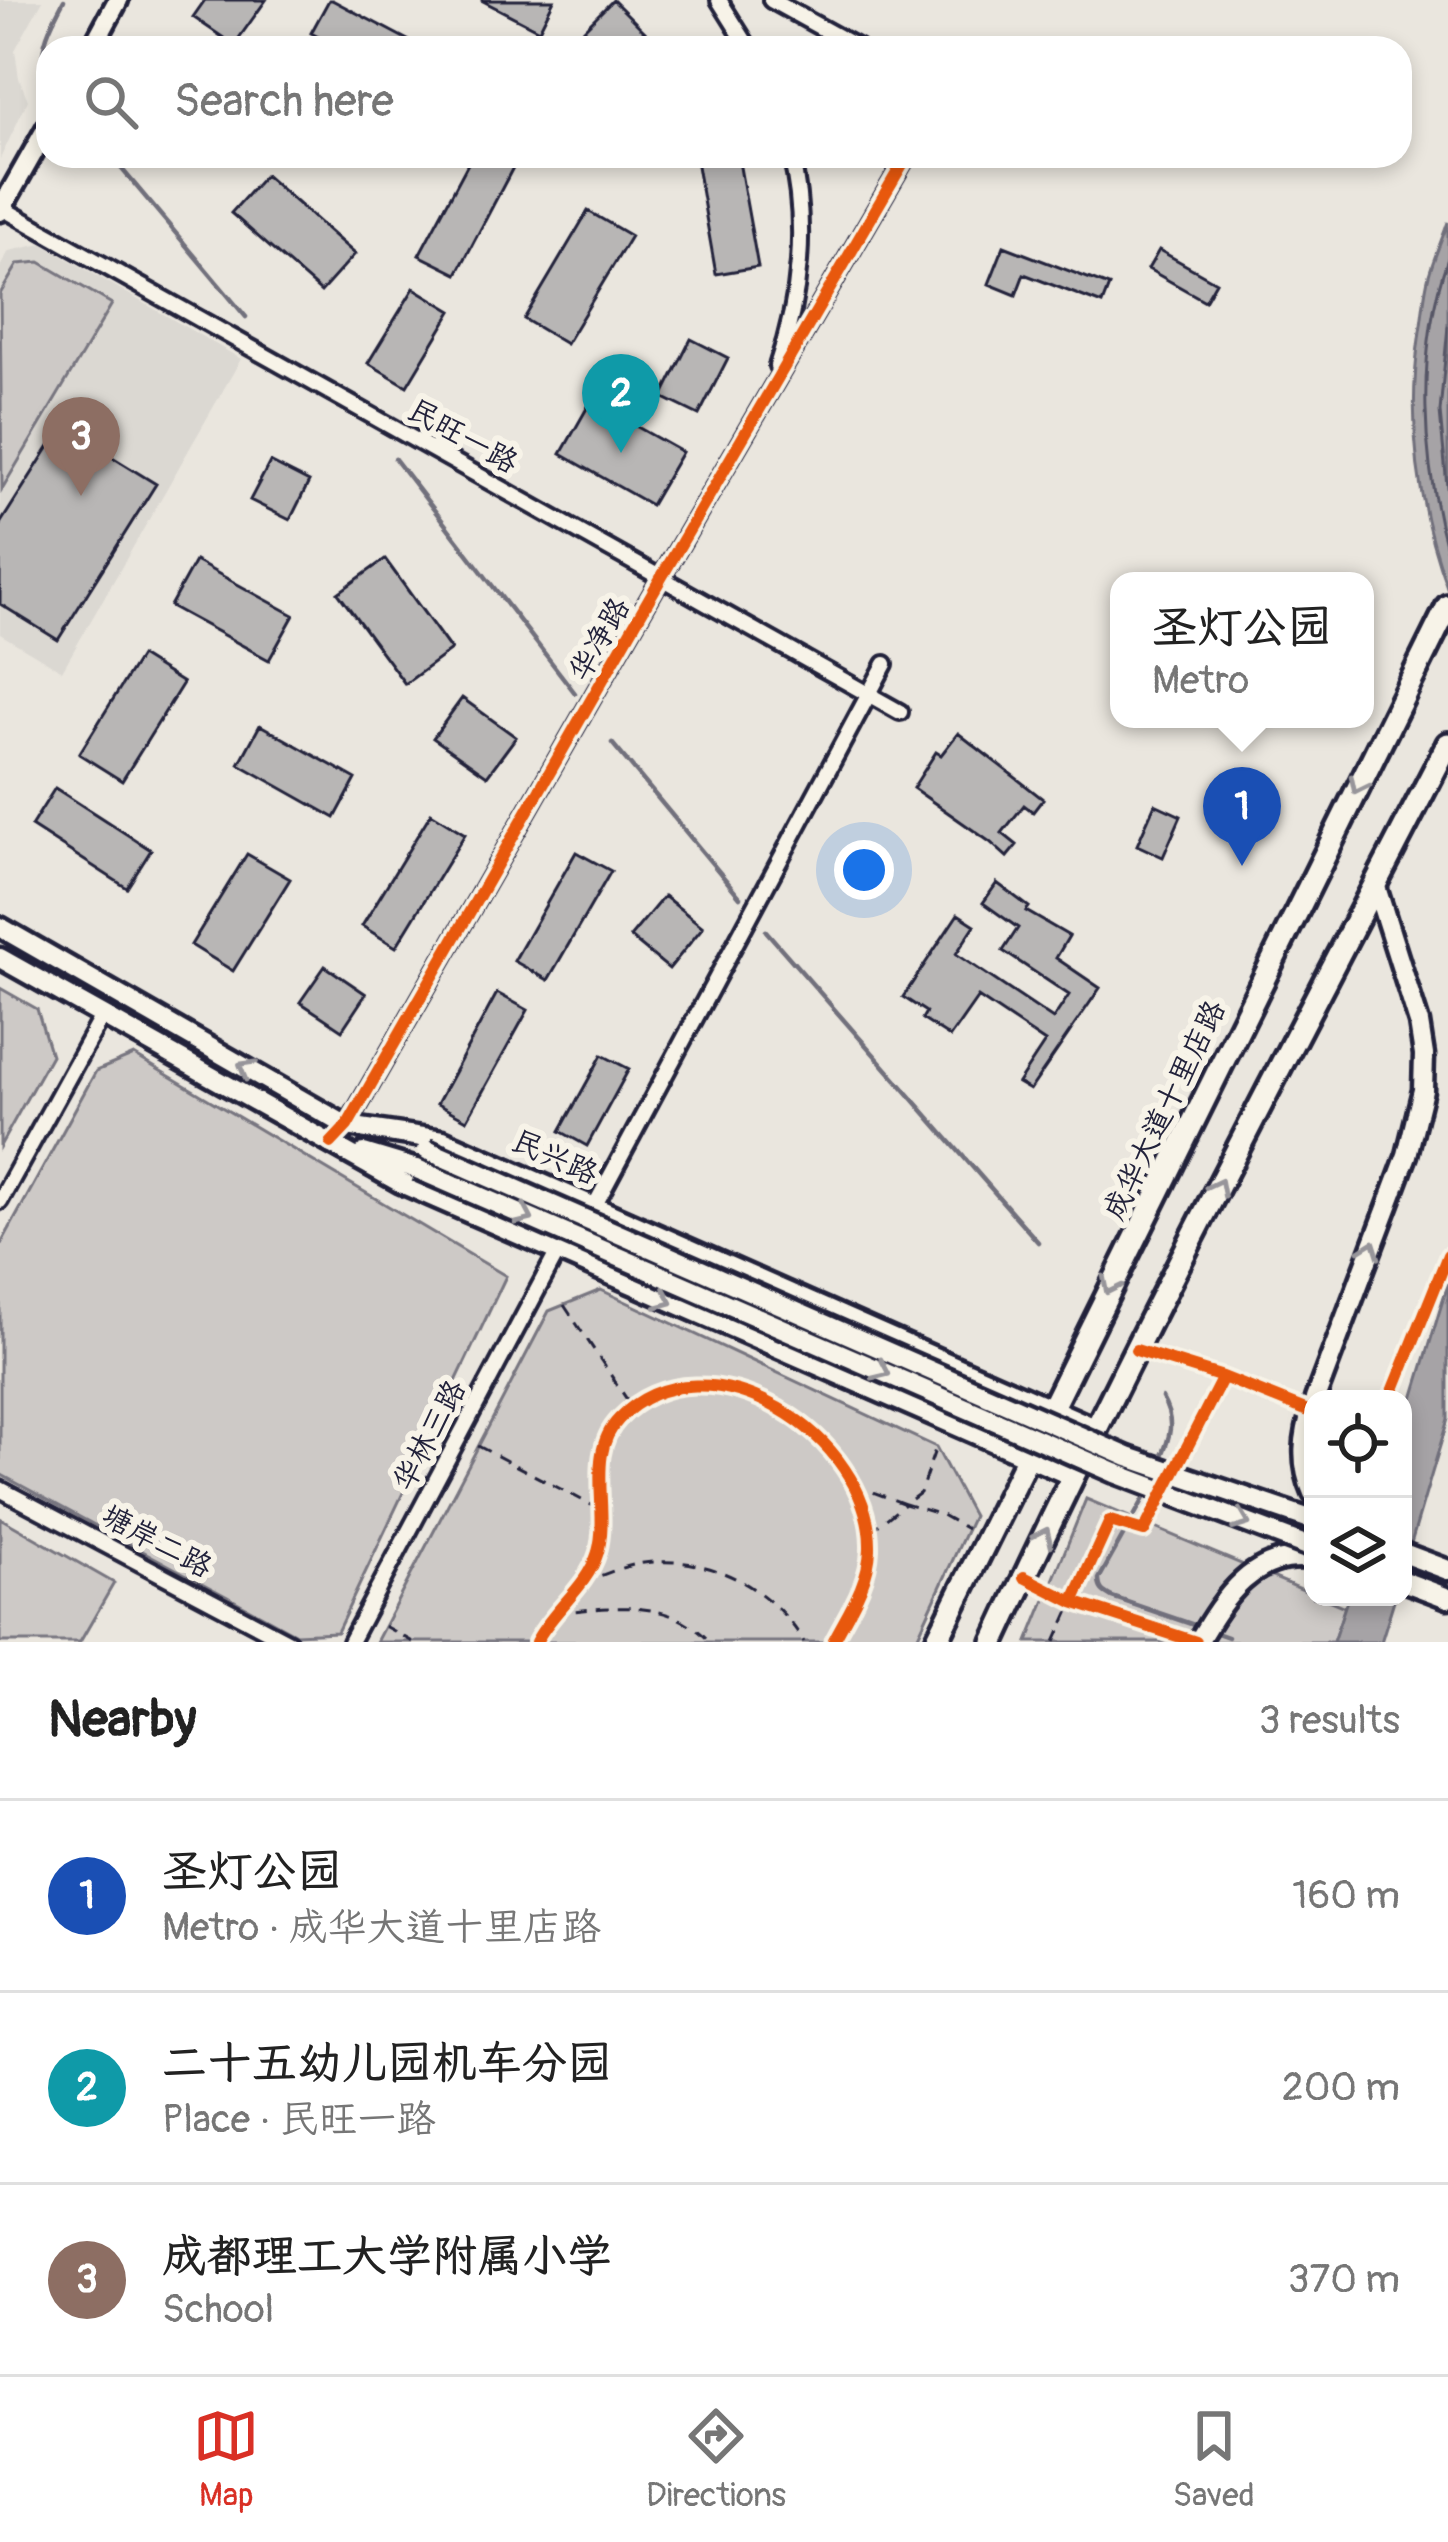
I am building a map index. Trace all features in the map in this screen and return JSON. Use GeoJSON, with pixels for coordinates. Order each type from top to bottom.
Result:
{"type":"FeatureCollection","features":[{"type":"Feature","properties":{"kind":"main road"},"geometry":{"type":"LineString","coordinates":[[98,36],[118,0]]}},
{"type":"Feature","properties":{"kind":"main road"},"geometry":{"type":"LineString","coordinates":[[0,208],[36,146]]}},
{"type":"Feature","properties":{"kind":"main road","name":"成华大道十里店路"},"geometry":{"type":"LineString","coordinates":[[936,1642],[1448,606]]}},
{"type":"Feature","properties":{"kind":"main road"},"geometry":{"type":"LineString","coordinates":[[994,1642],[1166,1289],[1448,744]]}},
{"type":"Feature","properties":{"kind":"main road"},"geometry":{"type":"LineString","coordinates":[[1318,1390],[1407,1155],[1423,1090],[1419,1023],[1376,884]]}},
{"type":"Feature","properties":{"kind":"main road","name":"民兴路"},"geometry":{"type":"LineString","coordinates":[[0,927],[347,1126],[427,1150],[1128,1456],[1304,1517]]}},
{"type":"Feature","properties":{"kind":"main road"},"geometry":{"type":"LineString","coordinates":[[0,958],[401,1183],[1072,1477]]}},
{"type":"Feature","properties":{"kind":"main road","name":"民兴路"},"geometry":{"type":"LineString","coordinates":[[347,1126],[443,1140],[1097,1429]]}},
{"type":"Feature","properties":{"kind":"main road"},"geometry":{"type":"LineString","coordinates":[[331,1143],[417,1169],[1095,1464],[1304,1545]]}},
{"type":"Feature","properties":{"kind":"main road"},"geometry":{"type":"LineString","coordinates":[[1304,1435],[1304,1469]]}},
{"type":"Feature","properties":{"kind":"main road"},"geometry":{"type":"LineString","coordinates":[[1412,1556],[1448,1570]]}},
{"type":"Feature","properties":{"kind":"main road"},"geometry":{"type":"LineString","coordinates":[[1198,1642],[1248,1573],[1273,1562],[1304,1557]]}},
{"type":"Feature","properties":{"kind":"main road"},"geometry":{"type":"LineString","coordinates":[[1412,1584],[1448,1598]]}},
{"type":"Feature","properties":{"kind":"street"},"geometry":{"type":"LineString","coordinates":[[719,0],[742,36]]}},
{"type":"Feature","properties":{"kind":"street"},"geometry":{"type":"LineString","coordinates":[[771,0],[836,36]]}},
{"type":"Feature","properties":{"kind":"street"},"geometry":{"type":"LineString","coordinates":[[766,398],[784,342],[800,263],[800,214],[793,168]]}},
{"type":"Feature","properties":{"kind":"street","name":"华净路"},"geometry":{"type":"LineString","coordinates":[[331,1143],[347,1126],[900,168]]}},
{"type":"Feature","properties":{"kind":"street","name":"民旺一路"},"geometry":{"type":"LineString","coordinates":[[0,208],[900,712]]}},
{"type":"Feature","properties":{"kind":"street"},"geometry":{"type":"LineString","coordinates":[[594,1207],[885,664]]}},
{"type":"Feature","properties":{"kind":"street"},"geometry":{"type":"LineString","coordinates":[[0,1201],[102,1016]]}},
{"type":"Feature","properties":{"kind":"street","name":"华林三路"},"geometry":{"type":"LineString","coordinates":[[350,1642],[557,1253]]}},
{"type":"Feature","properties":{"kind":"street","name":"塘岸二路"},"geometry":{"type":"LineString","coordinates":[[0,1489],[289,1642]]}},
{"type":"Feature","properties":{"kind":"path"},"geometry":{"type":"LineString","coordinates":[[564,1305],[627,1411],[649,1395]]}},
{"type":"Feature","properties":{"kind":"path"},"geometry":{"type":"LineString","coordinates":[[478,1446],[603,1511]]}},
{"type":"Feature","properties":{"kind":"path"},"geometry":{"type":"LineString","coordinates":[[869,1532],[920,1493],[936,1447]]}},
{"type":"Feature","properties":{"kind":"path"},"geometry":{"type":"LineString","coordinates":[[846,1471],[861,1498]]}},
{"type":"Feature","properties":{"kind":"path"},"geometry":{"type":"LineString","coordinates":[[854,1485],[942,1515],[968,1529]]}},
{"type":"Feature","properties":{"kind":"path"},"geometry":{"type":"LineString","coordinates":[[602,1528],[603,1495]]}},
{"type":"Feature","properties":{"kind":"path"},"geometry":{"type":"LineString","coordinates":[[866,1515],[870,1553]]}},
{"type":"Feature","properties":{"kind":"path"},"geometry":{"type":"LineString","coordinates":[[582,1583],[653,1562],[720,1571],[765,1596],[804,1642]]}},
{"type":"Feature","properties":{"kind":"path"},"geometry":{"type":"LineString","coordinates":[[544,1625],[592,1566]]}},
{"type":"Feature","properties":{"kind":"path"},"geometry":{"type":"LineString","coordinates":[[1055,1642],[1082,1582]]}},
{"type":"Feature","properties":{"kind":"path"},"geometry":{"type":"LineString","coordinates":[[1057,1595],[1094,1609]]}},
{"type":"Feature","properties":{"kind":"path"},"geometry":{"type":"LineString","coordinates":[[555,1612],[652,1610],[678,1617],[710,1642]]}},
{"type":"Feature","properties":{"kind":"path"},"geometry":{"type":"LineString","coordinates":[[384,1626],[413,1642]]}},
{"type":"Feature","properties":{"kind":"shaded area"},"geometry":{"type":"Polygon","coordinates":[[[0,0],[43,0],[15,50],[28,100],[0,159],[0,0]]]}},
{"type":"Feature","properties":{"kind":"shaded area"},"geometry":{"type":"Polygon","coordinates":[[[42,244],[241,359],[62,671],[0,634],[0,267],[9,251],[42,244]]]}},
{"type":"Feature","properties":{"kind":"shaded area"},"geometry":{"type":"Polygon","coordinates":[[[40,262],[112,304],[2,489],[0,294],[18,264],[40,262]]]}},
{"type":"Feature","properties":{"kind":"shaded area"},"geometry":{"type":"Polygon","coordinates":[[[0,988],[37,1009],[51,1055],[0,1146],[0,988]]]}},
{"type":"Feature","properties":{"kind":"shaded area"},"geometry":{"type":"Polygon","coordinates":[[[134,1055],[506,1276],[337,1632],[296,1634],[0,1474],[0,1246],[96,1071],[134,1055]]]}},
{"type":"Feature","properties":{"kind":"shaded area"},"geometry":{"type":"Polygon","coordinates":[[[601,1290],[936,1447],[973,1516],[915,1642],[376,1642],[549,1311],[601,1290]]]}},
{"type":"Feature","properties":{"kind":"shaded area"},"geometry":{"type":"Polygon","coordinates":[[[1086,1499],[1304,1590],[1304,1606],[1345,1607],[1333,1642],[1028,1642],[1086,1499]]]}},
{"type":"Feature","properties":{"kind":"shaded area"},"geometry":{"type":"Polygon","coordinates":[[[0,1518],[114,1583],[80,1642],[0,1642],[0,1518]]]}},
{"type":"Feature","properties":{"kind":"water"},"geometry":{"type":"Polygon","coordinates":[[[1448,222],[1448,590],[1422,495],[1415,397],[1426,289],[1448,222]]]}},
{"type":"Feature","properties":{"kind":"water"},"geometry":{"type":"Polygon","coordinates":[[[1448,1283],[1448,1419],[1412,1540],[1412,1498],[1412,1402],[1448,1283]]]}},
{"type":"Feature","properties":{"kind":"water"},"geometry":{"type":"Polygon","coordinates":[[[1345,1606],[1392,1606],[1381,1642],[1333,1642],[1345,1606]]]}},
{"type":"Feature","properties":{"kind":"building"},"geometry":{"type":"Polygon","coordinates":[[[205,0],[266,0],[240,36],[221,36],[193,17],[205,0]]]}},
{"type":"Feature","properties":{"kind":"building"},"geometry":{"type":"Polygon","coordinates":[[[332,0],[400,36],[317,36],[311,33],[332,0]]]}},
{"type":"Feature","properties":{"kind":"building"},"geometry":{"type":"Polygon","coordinates":[[[481,0],[554,0],[539,30],[481,0]]]}},
{"type":"Feature","properties":{"kind":"building"},"geometry":{"type":"Polygon","coordinates":[[[613,0],[649,36],[577,36],[613,0]]]}},
{"type":"Feature","properties":{"kind":"building"},"geometry":{"type":"Polygon","coordinates":[[[466,168],[513,168],[457,274],[419,255],[466,168]]]}},
{"type":"Feature","properties":{"kind":"building"},"geometry":{"type":"Polygon","coordinates":[[[697,168],[740,168],[758,267],[716,274],[697,168]]]}},
{"type":"Feature","properties":{"kind":"building"},"geometry":{"type":"Polygon","coordinates":[[[265,175],[355,254],[321,292],[231,213],[265,175]]]}},
{"type":"Feature","properties":{"kind":"building"},"geometry":{"type":"Polygon","coordinates":[[[588,211],[631,236],[566,344],[524,319],[588,211]]]}},
{"type":"Feature","properties":{"kind":"building"},"geometry":{"type":"Polygon","coordinates":[[[1004,246],[1109,286],[1102,304],[1024,274],[1016,295],[989,284],[1004,246]]]}},
{"type":"Feature","properties":{"kind":"building"},"geometry":{"type":"Polygon","coordinates":[[[1159,250],[1216,282],[1205,301],[1148,269],[1159,250]]]}},
{"type":"Feature","properties":{"kind":"building"},"geometry":{"type":"Polygon","coordinates":[[[414,288],[452,311],[407,386],[368,363],[414,288]]]}},
{"type":"Feature","properties":{"kind":"building"},"geometry":{"type":"Polygon","coordinates":[[[691,339],[728,358],[699,415],[662,397],[691,339]]]}},
{"type":"Feature","properties":{"kind":"building"},"geometry":{"type":"Polygon","coordinates":[[[591,401],[682,452],[651,505],[561,454],[591,401]]]}},
{"type":"Feature","properties":{"kind":"building"},"geometry":{"type":"Polygon","coordinates":[[[62,426],[156,484],[58,640],[0,604],[0,524],[62,426]]]}},
{"type":"Feature","properties":{"kind":"building"},"geometry":{"type":"Polygon","coordinates":[[[270,462],[309,482],[290,520],[250,500],[270,462]]]}},
{"type":"Feature","properties":{"kind":"building"},"geometry":{"type":"Polygon","coordinates":[[[385,559],[451,650],[405,684],[338,593],[385,559]]]}},
{"type":"Feature","properties":{"kind":"building"},"geometry":{"type":"Polygon","coordinates":[[[195,561],[294,615],[269,660],[170,606],[195,561]]]}},
{"type":"Feature","properties":{"kind":"building"},"geometry":{"type":"Polygon","coordinates":[[[140,656],[183,683],[122,781],[79,754],[140,656]]]}},
{"type":"Feature","properties":{"kind":"building"},"geometry":{"type":"Polygon","coordinates":[[[462,698],[516,737],[487,776],[433,738],[462,698]]]}},
{"type":"Feature","properties":{"kind":"building"},"geometry":{"type":"Polygon","coordinates":[[[260,725],[356,779],[335,818],[239,764],[260,725]]]}},
{"type":"Feature","properties":{"kind":"building"},"geometry":{"type":"Polygon","coordinates":[[[958,733],[1043,799],[1033,812],[1024,805],[1002,833],[1017,845],[1007,857],[913,788],[936,752],[941,755],[958,733]]]}},
{"type":"Feature","properties":{"kind":"building"},"geometry":{"type":"Polygon","coordinates":[[[55,788],[151,850],[127,888],[31,826],[55,788]]]}},
{"type":"Feature","properties":{"kind":"building"},"geometry":{"type":"Polygon","coordinates":[[[1155,804],[1181,816],[1163,857],[1137,845],[1155,804]]]}},
{"type":"Feature","properties":{"kind":"building"},"geometry":{"type":"Polygon","coordinates":[[[431,813],[465,834],[396,947],[362,926],[431,813]]]}},
{"type":"Feature","properties":{"kind":"building"},"geometry":{"type":"Polygon","coordinates":[[[576,852],[611,871],[548,980],[514,961],[576,852]]]}},
{"type":"Feature","properties":{"kind":"building"},"geometry":{"type":"Polygon","coordinates":[[[247,854],[290,879],[233,971],[191,945],[247,854]]]}},
{"type":"Feature","properties":{"kind":"building"},"geometry":{"type":"Polygon","coordinates":[[[997,883],[1029,907],[1026,911],[1069,936],[1056,958],[1100,988],[1030,1090],[1018,1083],[1045,1042],[978,997],[950,1037],[922,1019],[926,1012],[903,997],[958,914],[975,925],[956,954],[1053,1019],[1069,995],[1003,951],[1018,928],[983,903],[997,883]]]}},
{"type":"Feature","properties":{"kind":"building"},"geometry":{"type":"Polygon","coordinates":[[[664,896],[703,927],[669,969],[630,937],[664,896]]]}},
{"type":"Feature","properties":{"kind":"building"},"geometry":{"type":"Polygon","coordinates":[[[325,966],[366,994],[342,1030],[300,1002],[325,966]]]}},
{"type":"Feature","properties":{"kind":"building"},"geometry":{"type":"Polygon","coordinates":[[[497,993],[528,1010],[467,1120],[437,1104],[497,993]]]}},
{"type":"Feature","properties":{"kind":"building"},"geometry":{"type":"Polygon","coordinates":[[[602,1055],[629,1069],[587,1146],[560,1131],[602,1055]]]}},
{"type":"Feature","properties":{"kind":"waterway"},"geometry":{"type":"LineString","coordinates":[[48,36],[64,0]]}},
{"type":"Feature","properties":{"kind":"waterway"},"geometry":{"type":"LineString","coordinates":[[121,168],[246,317]]}},
{"type":"Feature","properties":{"kind":"waterway"},"geometry":{"type":"LineString","coordinates":[[395,459],[575,693]]}},
{"type":"Feature","properties":{"kind":"waterway"},"geometry":{"type":"LineString","coordinates":[[612,743],[740,897]]}},
{"type":"Feature","properties":{"kind":"waterway"},"geometry":{"type":"LineString","coordinates":[[766,931],[1038,1242]]}},
{"type":"Feature","properties":{"kind":"waterway"},"geometry":{"type":"LineString","coordinates":[[1160,1460],[1170,1429],[1162,1398]]}},
{"type":"Feature","properties":{"kind":"waterway"},"geometry":{"type":"LineString","coordinates":[[1147,1493],[1099,1579],[1100,1586],[1112,1597],[1200,1627]]}},
{"type":"Feature","properties":{"kind":"waterway"},"geometry":{"type":"LineString","coordinates":[[1211,1631],[1228,1637]]}},
{"type":"Feature","properties":{"kind":"cycle path"},"geometry":{"type":"LineString","coordinates":[[331,1143],[347,1126],[900,168]]}},
{"type":"Feature","properties":{"kind":"cycle path"},"geometry":{"type":"LineString","coordinates":[[1394,1390],[1448,1255]]}},
{"type":"Feature","properties":{"kind":"cycle path"},"geometry":{"type":"LineString","coordinates":[[1136,1350],[1304,1409]]}},
{"type":"Feature","properties":{"kind":"cycle path"},"geometry":{"type":"LineString","coordinates":[[1073,1602],[1110,1521],[1144,1531],[1223,1377]]}},
{"type":"Feature","properties":{"kind":"cycle path"},"geometry":{"type":"LineString","coordinates":[[536,1642],[586,1577],[598,1552],[601,1465],[609,1433],[619,1419],[655,1394],[695,1386],[737,1391],[778,1408],[815,1435],[844,1469],[864,1508],[870,1549],[862,1586],[833,1642]]}},
{"type":"Feature","properties":{"kind":"cycle path"},"geometry":{"type":"LineString","coordinates":[[1024,1577],[1073,1602],[1196,1642]]}},
{"type":"Feature","properties":{"kind":"place","name":"二十五幼儿园机车分园"},"geometry":{"type":"Point","coordinates":[621,453]}},
{"type":"Feature","properties":{"kind":"place","name":"成都理工大学附属小学"},"geometry":{"type":"Point","coordinates":[81,496]}},
{"type":"Feature","properties":{"kind":"place","name":"圣灯公园"},"geometry":{"type":"Point","coordinates":[1242,866]}}]}
